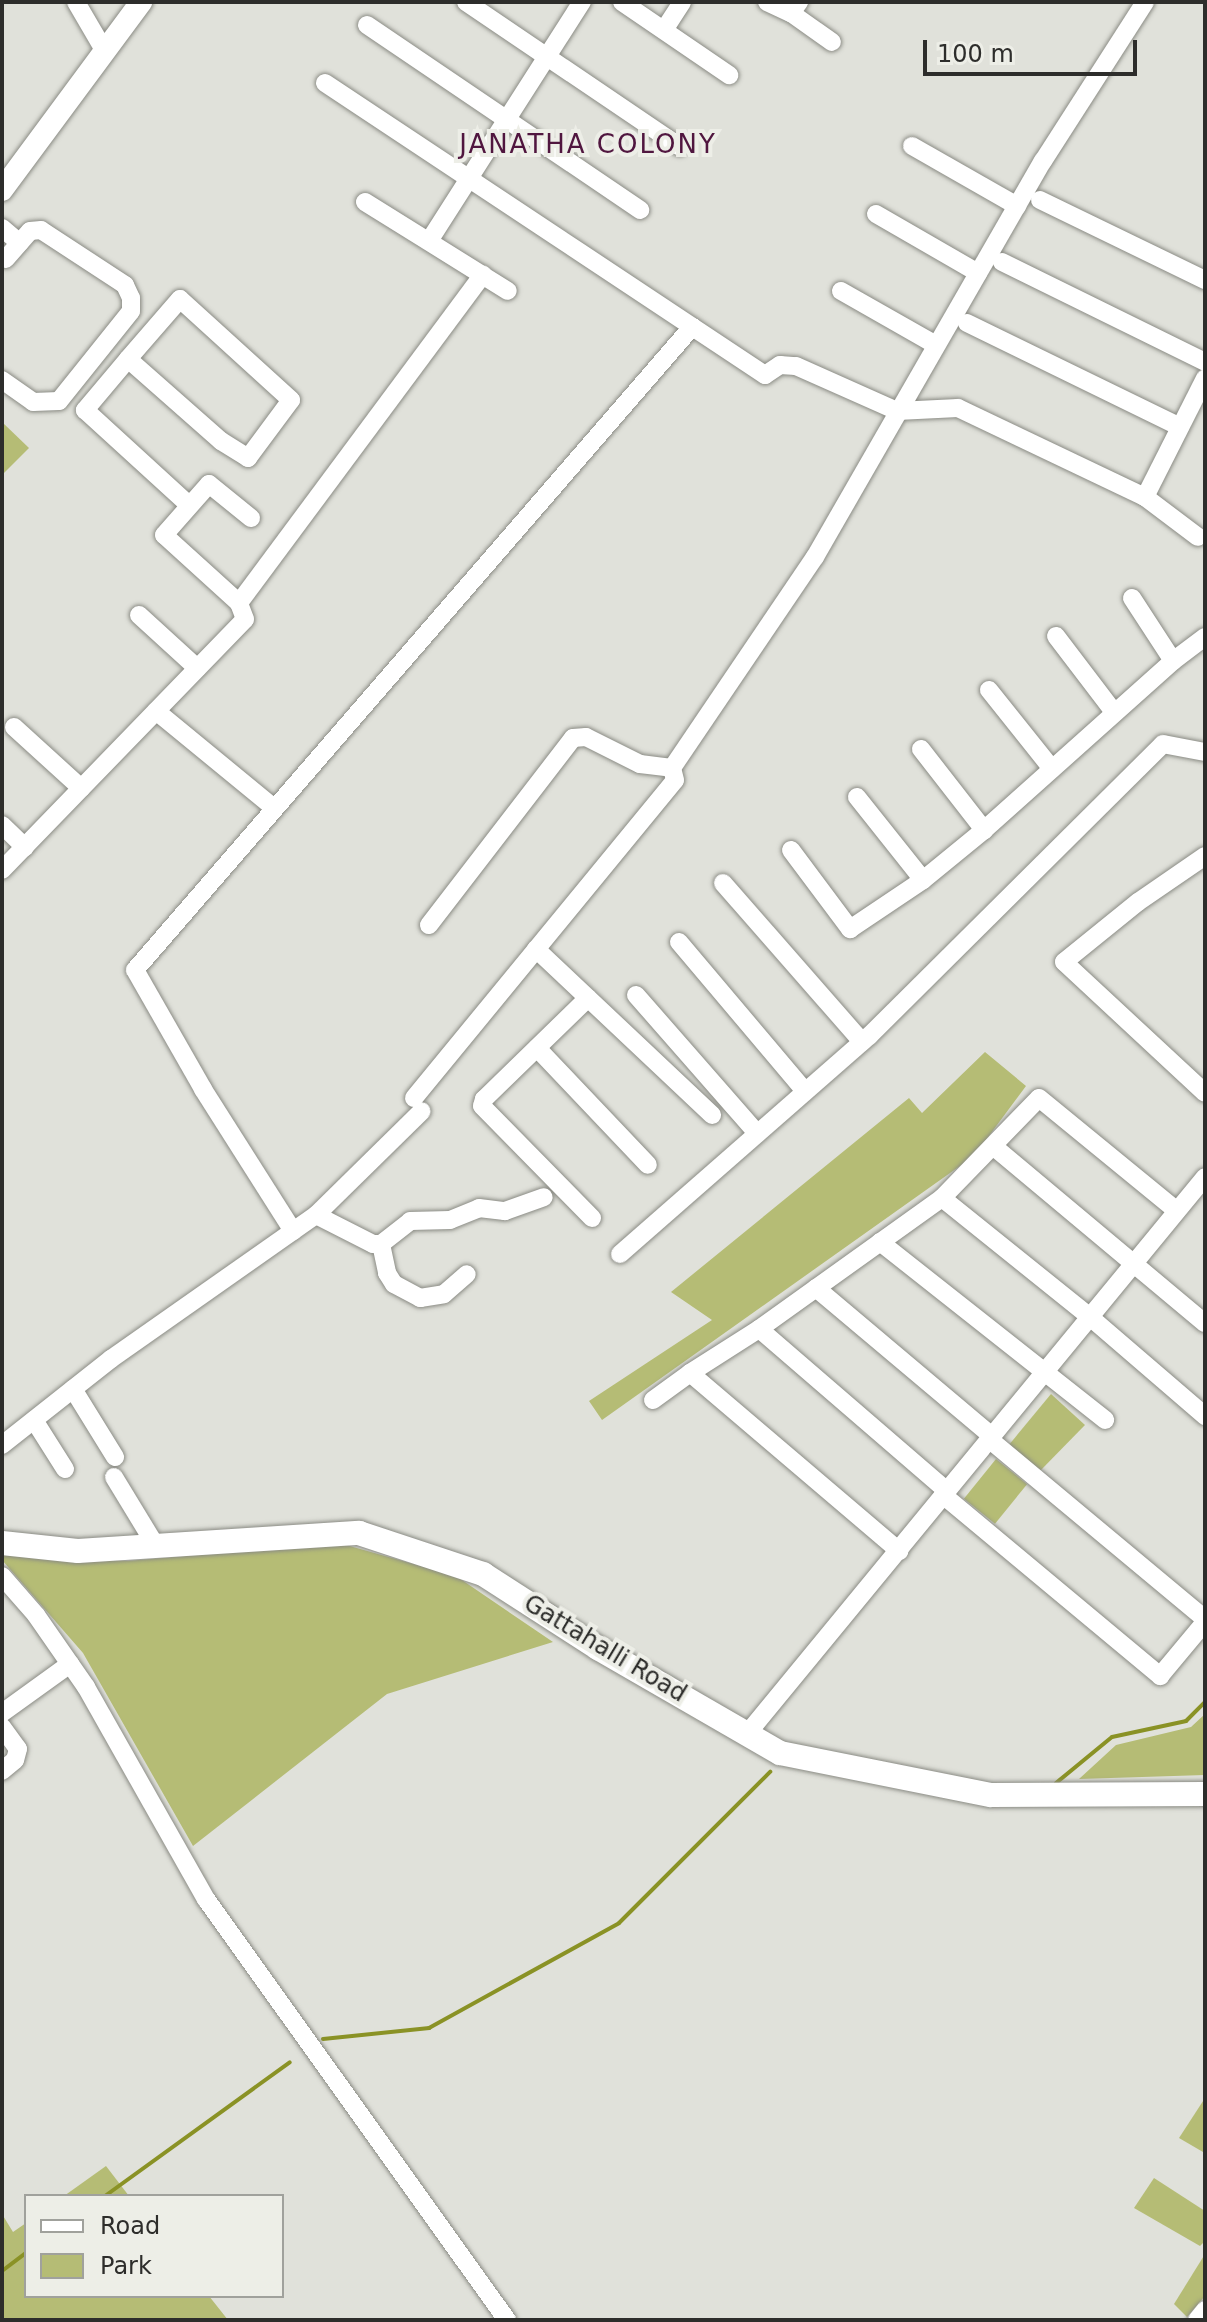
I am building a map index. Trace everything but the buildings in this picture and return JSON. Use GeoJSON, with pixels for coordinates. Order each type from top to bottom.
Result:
{"type":"FeatureCollection","features":[{"type":"Feature","properties":{"kind":"main road","name":"Gattahalli Road"},"geometry":{"type":"LineString","coordinates":[[2,1543],[78,1551],[359,1533],[483,1574],[598,1648],[780,1753],[991,1795],[1205,1794]]}},
{"type":"Feature","properties":{"kind":"street"},"geometry":{"type":"LineString","coordinates":[[76,2],[104,50]]}},
{"type":"Feature","properties":{"kind":"street"},"geometry":{"type":"LineString","coordinates":[[2,190],[141,2]]}},
{"type":"Feature","properties":{"kind":"street"},"geometry":{"type":"LineString","coordinates":[[466,2],[545,59],[680,147]]}},
{"type":"Feature","properties":{"kind":"street"},"geometry":{"type":"LineString","coordinates":[[429,241],[582,2]]}},
{"type":"Feature","properties":{"kind":"street"},"geometry":{"type":"LineString","coordinates":[[622,2],[729,75]]}},
{"type":"Feature","properties":{"kind":"street"},"geometry":{"type":"LineString","coordinates":[[664,30],[682,2]]}},
{"type":"Feature","properties":{"kind":"street"},"geometry":{"type":"LineString","coordinates":[[767,2],[795,8],[832,42]]}},
{"type":"Feature","properties":{"kind":"street"},"geometry":{"type":"LineString","coordinates":[[2,1445],[73,1389],[316,1215],[418,1104],[536,949],[671,786],[675,780],[672,768],[815,557],[1017,206],[1145,2]]}},
{"type":"Feature","properties":{"kind":"street"},"geometry":{"type":"LineString","coordinates":[[367,25],[640,210]]}},
{"type":"Feature","properties":{"kind":"street"},"geometry":{"type":"LineString","coordinates":[[325,83],[765,375],[780,365],[796,366],[897,411],[958,408],[1145,497],[1203,538]]}},
{"type":"Feature","properties":{"kind":"street"},"geometry":{"type":"LineString","coordinates":[[912,146],[1017,206]]}},
{"type":"Feature","properties":{"kind":"street"},"geometry":{"type":"LineString","coordinates":[[1040,200],[1205,280]]}},
{"type":"Feature","properties":{"kind":"street"},"geometry":{"type":"LineString","coordinates":[[365,202],[508,291]]}},
{"type":"Feature","properties":{"kind":"street"},"geometry":{"type":"LineString","coordinates":[[876,214],[978,273]]}},
{"type":"Feature","properties":{"kind":"street"},"geometry":{"type":"LineString","coordinates":[[2,228],[20,243]]}},
{"type":"Feature","properties":{"kind":"street"},"geometry":{"type":"LineString","coordinates":[[2,380],[33,402],[59,401],[131,311],[125,285],[41,230],[30,231],[3,260]]}},
{"type":"Feature","properties":{"kind":"street"},"geometry":{"type":"LineString","coordinates":[[1002,262],[1205,362]]}},
{"type":"Feature","properties":{"kind":"street"},"geometry":{"type":"LineString","coordinates":[[239,603],[483,275]]}},
{"type":"Feature","properties":{"kind":"street"},"geometry":{"type":"LineString","coordinates":[[841,291],[936,345]]}},
{"type":"Feature","properties":{"kind":"street"},"geometry":{"type":"LineString","coordinates":[[128,359],[221,441],[248,458],[291,400],[180,299],[128,359],[85,410],[189,505]]}},
{"type":"Feature","properties":{"kind":"street"},"geometry":{"type":"LineString","coordinates":[[967,323],[1180,427]]}},
{"type":"Feature","properties":{"kind":"street"},"geometry":{"type":"LineString","coordinates":[[293,1231],[203,1089],[135,970],[692,327]]}},
{"type":"Feature","properties":{"kind":"street"},"geometry":{"type":"LineString","coordinates":[[1145,497],[1205,378]]}},
{"type":"Feature","properties":{"kind":"street"},"geometry":{"type":"LineString","coordinates":[[2,870],[245,619],[239,603],[164,535],[209,484],[251,518]]}},
{"type":"Feature","properties":{"kind":"street"},"geometry":{"type":"LineString","coordinates":[[1132,598],[1173,661]]}},
{"type":"Feature","properties":{"kind":"street"},"geometry":{"type":"LineString","coordinates":[[139,615],[197,668]]}},
{"type":"Feature","properties":{"kind":"street"},"geometry":{"type":"LineString","coordinates":[[1056,636],[1114,712]]}},
{"type":"Feature","properties":{"kind":"street"},"geometry":{"type":"LineString","coordinates":[[791,850],[850,929],[923,880],[984,830],[1114,712],[1205,637]]}},
{"type":"Feature","properties":{"kind":"street"},"geometry":{"type":"LineString","coordinates":[[989,690],[1052,769]]}},
{"type":"Feature","properties":{"kind":"street"},"geometry":{"type":"LineString","coordinates":[[156,711],[274,808]]}},
{"type":"Feature","properties":{"kind":"street"},"geometry":{"type":"LineString","coordinates":[[14,727],[81,788]]}},
{"type":"Feature","properties":{"kind":"street"},"geometry":{"type":"LineString","coordinates":[[429,925],[573,738],[586,737],[640,764],[672,768]]}},
{"type":"Feature","properties":{"kind":"street"},"geometry":{"type":"LineString","coordinates":[[620,1254],[862,1042],[1163,744],[1205,752]]}},
{"type":"Feature","properties":{"kind":"street"},"geometry":{"type":"LineString","coordinates":[[921,749],[984,830]]}},
{"type":"Feature","properties":{"kind":"street"},"geometry":{"type":"LineString","coordinates":[[857,797],[923,880]]}},
{"type":"Feature","properties":{"kind":"street"},"geometry":{"type":"LineString","coordinates":[[2,825],[25,847]]}},
{"type":"Feature","properties":{"kind":"street"},"geometry":{"type":"LineString","coordinates":[[1205,856],[1126,911],[1064,962],[1205,1093]]}},
{"type":"Feature","properties":{"kind":"street"},"geometry":{"type":"LineString","coordinates":[[723,883],[862,1042]]}},
{"type":"Feature","properties":{"kind":"street"},"geometry":{"type":"LineString","coordinates":[[679,942],[805,1091]]}},
{"type":"Feature","properties":{"kind":"street"},"geometry":{"type":"LineString","coordinates":[[536,949],[712,1115]]}},
{"type":"Feature","properties":{"kind":"street"},"geometry":{"type":"LineString","coordinates":[[636,995],[757,1133]]}},
{"type":"Feature","properties":{"kind":"street"},"geometry":{"type":"LineString","coordinates":[[588,998],[484,1099],[482,1106],[592,1218]]}},
{"type":"Feature","properties":{"kind":"street"},"geometry":{"type":"LineString","coordinates":[[537,1048],[648,1165]]}},
{"type":"Feature","properties":{"kind":"street"},"geometry":{"type":"LineString","coordinates":[[653,1400],[759,1329],[942,1198],[1039,1098],[1177,1211]]}},
{"type":"Feature","properties":{"kind":"street"},"geometry":{"type":"LineString","coordinates":[[993,1146],[1205,1323]]}},
{"type":"Feature","properties":{"kind":"street"},"geometry":{"type":"LineString","coordinates":[[747,1734],[1204,1179]]}},
{"type":"Feature","properties":{"kind":"street"},"geometry":{"type":"LineString","coordinates":[[316,1215],[373,1244],[381,1244],[410,1221],[450,1220],[479,1208],[505,1211],[544,1197]]}},
{"type":"Feature","properties":{"kind":"street"},"geometry":{"type":"LineString","coordinates":[[942,1198],[1090,1317],[1205,1416]]}},
{"type":"Feature","properties":{"kind":"street"},"geometry":{"type":"LineString","coordinates":[[880,1242],[1105,1420]]}},
{"type":"Feature","properties":{"kind":"street"},"geometry":{"type":"LineString","coordinates":[[381,1244],[387,1273],[394,1284],[420,1298],[434,1299],[444,1294],[467,1274]]}},
{"type":"Feature","properties":{"kind":"street"},"geometry":{"type":"LineString","coordinates":[[759,1329],[1160,1676],[1205,1620],[816,1288]]}},
{"type":"Feature","properties":{"kind":"street"},"geometry":{"type":"LineString","coordinates":[[690,1373],[899,1551]]}},
{"type":"Feature","properties":{"kind":"street"},"geometry":{"type":"LineString","coordinates":[[73,1389],[115,1457]]}},
{"type":"Feature","properties":{"kind":"street"},"geometry":{"type":"LineString","coordinates":[[34,1420],[65,1469]]}},
{"type":"Feature","properties":{"kind":"street"},"geometry":{"type":"LineString","coordinates":[[114,1477],[156,1546]]}},
{"type":"Feature","properties":{"kind":"street"},"geometry":{"type":"LineString","coordinates":[[2,1576],[36,1615],[70,1664],[206,1899],[507,2320]]}},
{"type":"Feature","properties":{"kind":"street"},"geometry":{"type":"LineString","coordinates":[[2,1771],[15,1760],[18,1749],[3,1714],[70,1664]]}},
{"type":"Feature","properties":{"kind":"street"},"geometry":{"type":"LineString","coordinates":[[1197,2320],[1205,2310]]}},
{"type":"Feature","properties":{"kind":"green space"},"geometry":{"type":"Polygon","coordinates":[[[2,422],[29,448],[2,475],[2,422]]]}},
{"type":"Feature","properties":{"kind":"green space"},"geometry":{"type":"Polygon","coordinates":[[[985,1052],[1026,1086],[974,1156],[602,1420],[589,1401],[712,1320],[671,1292],[909,1098],[922,1113],[985,1052]]]}},
{"type":"Feature","properties":{"kind":"green space"},"geometry":{"type":"Polygon","coordinates":[[[1051,1394],[1085,1425],[1039,1472],[1008,1446],[1051,1394]]]}},
{"type":"Feature","properties":{"kind":"green space"},"geometry":{"type":"Polygon","coordinates":[[[996,1459],[1027,1484],[995,1524],[964,1499],[996,1459]]]}},
{"type":"Feature","properties":{"kind":"green space"},"geometry":{"type":"Polygon","coordinates":[[[339,1543],[456,1576],[553,1642],[387,1694],[193,1846],[83,1653],[2,1560],[2,1551],[127,1561],[339,1543]]]}},
{"type":"Feature","properties":{"kind":"green space"},"geometry":{"type":"Polygon","coordinates":[[[1205,1714],[1205,1775],[1079,1779],[1116,1745],[1191,1727],[1205,1714]]]}},
{"type":"Feature","properties":{"kind":"green space"},"geometry":{"type":"Polygon","coordinates":[[[1205,2098],[1205,2149],[1203,2152],[1179,2138],[1205,2098]]]}},
{"type":"Feature","properties":{"kind":"green space"},"geometry":{"type":"Polygon","coordinates":[[[106,2166],[127,2194],[67,2194],[106,2166]]]}},
{"type":"Feature","properties":{"kind":"green space"},"geometry":{"type":"Polygon","coordinates":[[[1154,2178],[1205,2211],[1205,2241],[1200,2246],[1134,2208],[1154,2178]]]}},
{"type":"Feature","properties":{"kind":"green space"},"geometry":{"type":"Polygon","coordinates":[[[2,2214],[13,2232],[24,2224],[24,2298],[211,2298],[228,2320],[2,2320],[2,2214]]]}},
{"type":"Feature","properties":{"kind":"green space"},"geometry":{"type":"Polygon","coordinates":[[[1205,2254],[1205,2296],[1187,2317],[1174,2304],[1205,2254]]]}},
{"type":"Feature","properties":{"kind":"waterway"},"geometry":{"type":"LineString","coordinates":[[1056,1783],[1112,1737],[1186,1721],[1205,1702]]}},
{"type":"Feature","properties":{"kind":"waterway"},"geometry":{"type":"LineString","coordinates":[[323,2039],[429,2028],[619,1923],[770,1772]]}},
{"type":"Feature","properties":{"kind":"waterway"},"geometry":{"type":"LineString","coordinates":[[108,2194],[290,2062]]}},
{"type":"Feature","properties":{"kind":"waterway"},"geometry":{"type":"LineString","coordinates":[[2,2271],[24,2254]]}},
{"type":"Feature","properties":{"kind":"district","name":"JANATHA COLONY"},"geometry":{"type":"Point","coordinates":[588,145]}}]}
